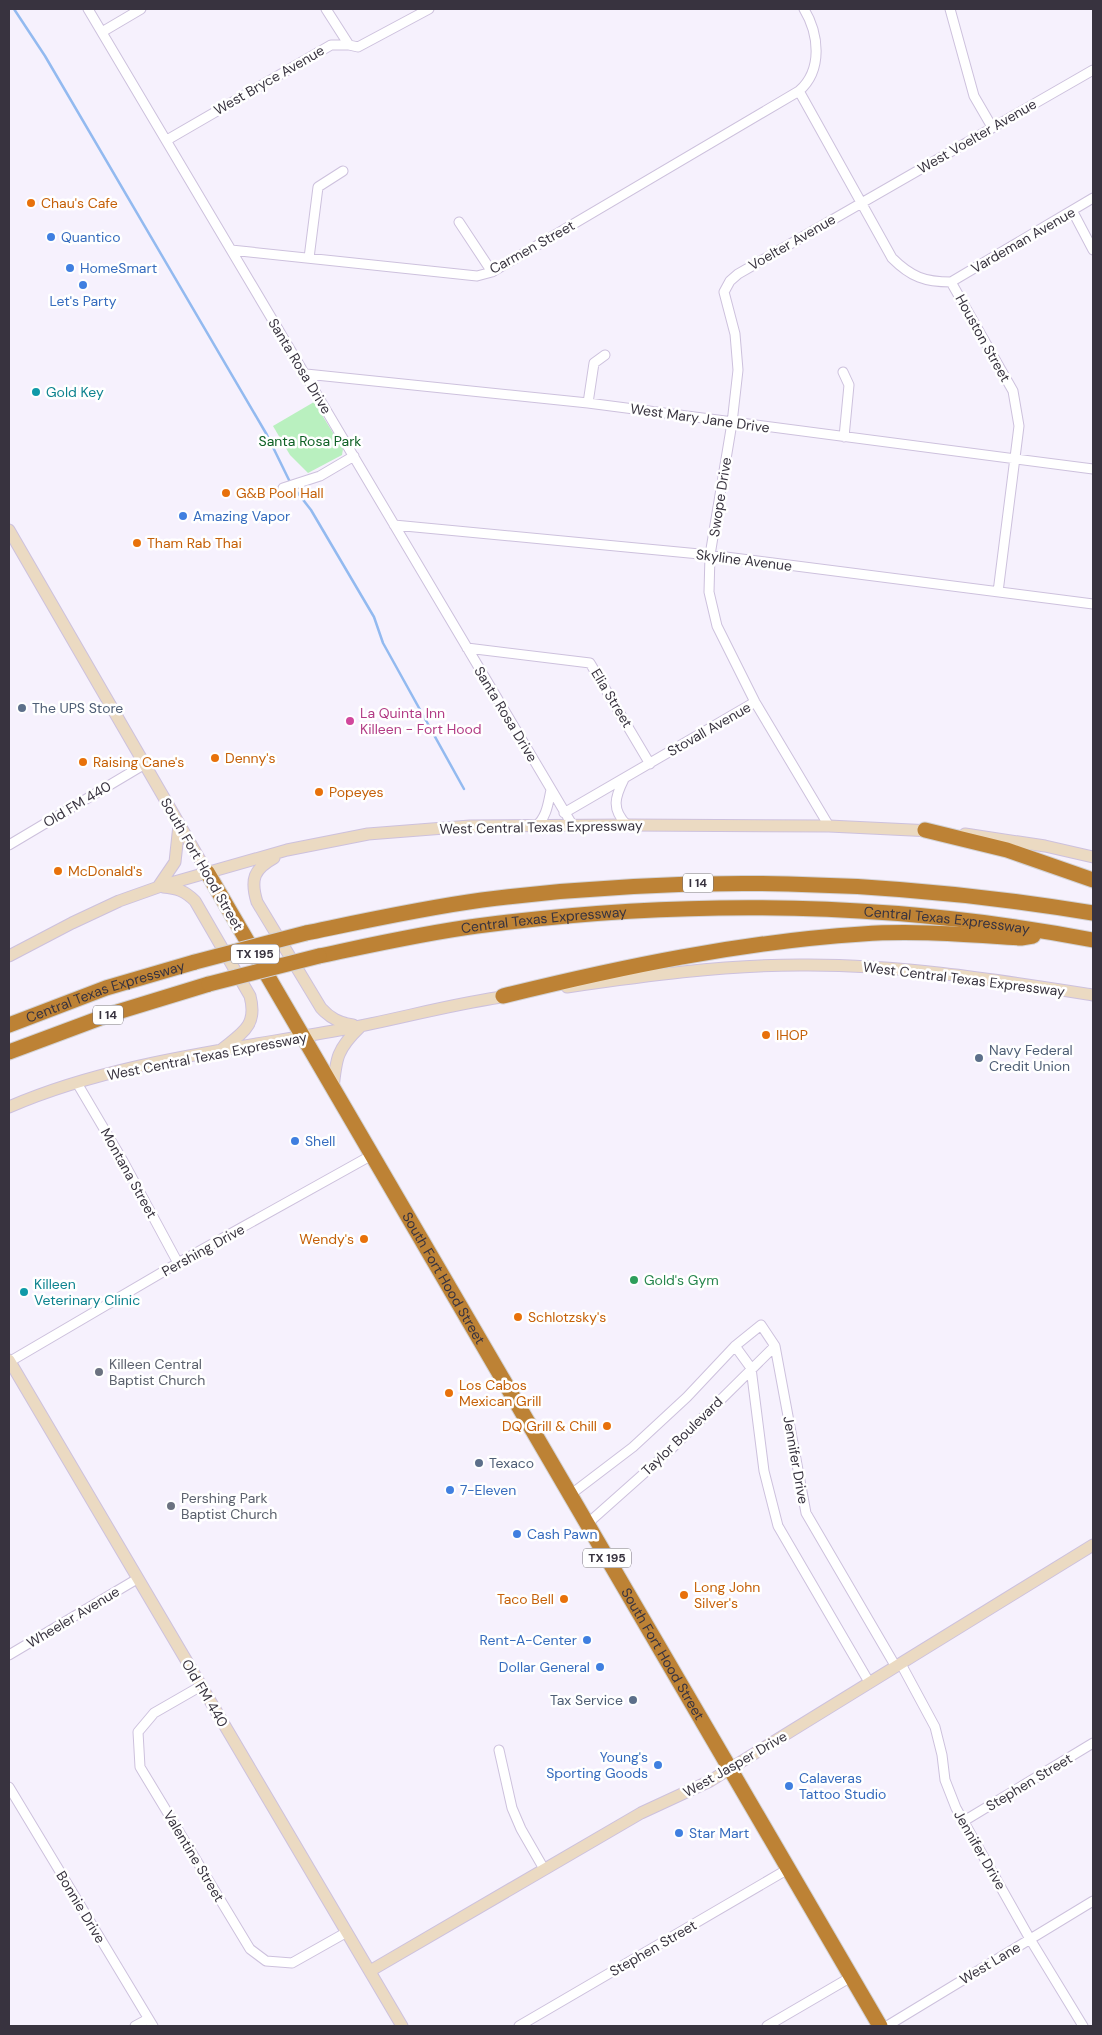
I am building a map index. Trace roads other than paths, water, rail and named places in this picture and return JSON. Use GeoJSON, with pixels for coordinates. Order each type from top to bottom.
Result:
{"type":"FeatureCollection","features":[{"type":"Feature","properties":{"kind":"highway"},"geometry":{"type":"LineString","coordinates":[[925,830],[1007,850],[1093,880]]}},
{"type":"Feature","properties":{"kind":"highway","name":"South Fort Hood Street"},"geometry":{"type":"LineString","coordinates":[[207,872],[880,2026]]}},
{"type":"Feature","properties":{"kind":"highway","name":"Central Texas Expressway"},"geometry":{"type":"LineString","coordinates":[[9,1025],[106,988],[195,962],[306,934],[397,914],[480,900],[628,886],[718,882],[828,884],[940,892],[1093,913]]}},
{"type":"Feature","properties":{"kind":"highway","name":"Central Texas Expressway"},"geometry":{"type":"LineString","coordinates":[[9,1052],[111,1014],[209,984],[319,956],[475,926],[571,916],[678,908],[841,909],[957,919],[1093,940]]}},
{"type":"Feature","properties":{"kind":"highway"},"geometry":{"type":"LineString","coordinates":[[503,996],[594,974],[677,957],[800,939],[864,934],[950,934],[1021,938],[1056,933]]}},
{"type":"Feature","properties":{"kind":"highway"},"geometry":{"type":"LineString","coordinates":[[9,1016],[106,988]]}},
{"type":"Feature","properties":{"kind":"main road","name":"South Fort Hood Street"},"geometry":{"type":"LineString","coordinates":[[9,530],[207,872]]}},
{"type":"Feature","properties":{"kind":"main road"},"geometry":{"type":"LineString","coordinates":[[158,887],[175,862],[179,824]]}},
{"type":"Feature","properties":{"kind":"main road","name":"West Central Texas Expressway"},"geometry":{"type":"LineString","coordinates":[[9,956],[119,901],[158,887],[287,850],[368,834],[470,826],[828,826],[925,830],[976,835],[1093,857]]}},
{"type":"Feature","properties":{"kind":"main road"},"geometry":{"type":"LineString","coordinates":[[287,850],[262,865],[255,876],[252,888],[257,902],[320,1008],[329,1017],[342,1023],[360,1026]]}},
{"type":"Feature","properties":{"kind":"main road"},"geometry":{"type":"LineString","coordinates":[[158,887],[176,888],[186,893],[195,901],[250,996],[254,1009],[251,1022],[242,1033],[219,1051]]}},
{"type":"Feature","properties":{"kind":"main road","name":"West Central Texas Expressway"},"geometry":{"type":"LineString","coordinates":[[9,1107],[77,1083],[142,1066],[360,1026],[503,996],[687,971],[802,965],[869,966],[928,972],[1093,995]]}},
{"type":"Feature","properties":{"kind":"main road"},"geometry":{"type":"LineString","coordinates":[[333,1089],[335,1061],[343,1044],[360,1026]]}},
{"type":"Feature","properties":{"kind":"main road","name":"Old FM 440"},"geometry":{"type":"LineString","coordinates":[[9,1361],[402,2026]]}},
{"type":"Feature","properties":{"kind":"main road","name":"West Jasper Drive"},"geometry":{"type":"LineString","coordinates":[[370,1971],[641,1813],[730,1770],[868,1682],[899,1665],[1093,1545]]}},
{"type":"Feature","properties":{"kind":"street","name":"Santa Rosa Drive"},"geometry":{"type":"LineString","coordinates":[[88,9],[573,826]]}},
{"type":"Feature","properties":{"kind":"street"},"geometry":{"type":"LineString","coordinates":[[102,32],[141,9]]}},
{"type":"Feature","properties":{"kind":"street"},"geometry":{"type":"LineString","coordinates":[[326,9],[349,45]]}},
{"type":"Feature","properties":{"kind":"street","name":"West Bryce Avenue"},"geometry":{"type":"LineString","coordinates":[[167,140],[331,45],[358,47],[429,9]]}},
{"type":"Feature","properties":{"kind":"street"},"geometry":{"type":"LineString","coordinates":[[799,91],[806,85],[812,72],[817,47],[811,21],[804,9]]}},
{"type":"Feature","properties":{"kind":"street"},"geometry":{"type":"LineString","coordinates":[[950,9],[974,96],[992,127]]}},
{"type":"Feature","properties":{"kind":"street","name":"West Voelter Avenue"},"geometry":{"type":"LineString","coordinates":[[860,202],[1093,70]]}},
{"type":"Feature","properties":{"kind":"street","name":"Houston Street"},"geometry":{"type":"LineString","coordinates":[[799,91],[892,258],[906,271],[918,277],[937,282],[951,282],[1013,391],[1019,426],[998,592]]}},
{"type":"Feature","properties":{"kind":"street","name":"Carmen Street"},"geometry":{"type":"LineString","coordinates":[[231,250],[477,276],[492,272],[799,91]]}},
{"type":"Feature","properties":{"kind":"street"},"geometry":{"type":"LineString","coordinates":[[309,258],[318,187],[343,171]]}},
{"type":"Feature","properties":{"kind":"street","name":"Vardeman Avenue"},"geometry":{"type":"LineString","coordinates":[[951,282],[1073,212],[1093,198]]}},
{"type":"Feature","properties":{"kind":"street","name":"Voelter Avenue"},"geometry":{"type":"LineString","coordinates":[[727,285],[738,274],[860,202]]}},
{"type":"Feature","properties":{"kind":"street"},"geometry":{"type":"LineString","coordinates":[[1073,212],[1093,250]]}},
{"type":"Feature","properties":{"kind":"street"},"geometry":{"type":"LineString","coordinates":[[459,222],[492,272]]}},
{"type":"Feature","properties":{"kind":"street","name":"Swope Drive"},"geometry":{"type":"LineString","coordinates":[[727,285],[724,292],[736,334],[738,370],[732,423],[710,555],[709,592],[717,626],[755,702]]}},
{"type":"Feature","properties":{"kind":"street"},"geometry":{"type":"LineString","coordinates":[[588,403],[594,363],[605,355]]}},
{"type":"Feature","properties":{"kind":"street"},"geometry":{"type":"LineString","coordinates":[[843,372],[849,385],[844,437]]}},
{"type":"Feature","properties":{"kind":"street","name":"West Mary Jane Drive"},"geometry":{"type":"LineString","coordinates":[[306,374],[588,403],[1093,469]]}},
{"type":"Feature","properties":{"kind":"street"},"geometry":{"type":"LineString","coordinates":[[283,488],[320,476],[354,456]]}},
{"type":"Feature","properties":{"kind":"street","name":"Skyline Avenue"},"geometry":{"type":"LineString","coordinates":[[394,525],[710,555],[1093,604]]}},
{"type":"Feature","properties":{"kind":"street","name":"Elia Street"},"geometry":{"type":"LineString","coordinates":[[467,648],[590,663],[650,764]]}},
{"type":"Feature","properties":{"kind":"street","name":"Stovall Avenue"},"geometry":{"type":"LineString","coordinates":[[564,813],[755,702],[828,826]]}},
{"type":"Feature","properties":{"kind":"street","name":"Old FM 440"},"geometry":{"type":"LineString","coordinates":[[9,845],[144,764]]}},
{"type":"Feature","properties":{"kind":"street"},"geometry":{"type":"LineString","coordinates":[[624,779],[617,793],[616,808],[619,817],[627,825]]}},
{"type":"Feature","properties":{"kind":"street"},"geometry":{"type":"LineString","coordinates":[[536,826],[542,821],[551,790]]}},
{"type":"Feature","properties":{"kind":"street","name":"Montana Street"},"geometry":{"type":"LineString","coordinates":[[77,1083],[123,1161],[178,1264]]}},
{"type":"Feature","properties":{"kind":"street","name":"Pershing Drive"},"geometry":{"type":"LineString","coordinates":[[9,1361],[372,1155]]}},
{"type":"Feature","properties":{"kind":"street","name":"Taylor Boulevard"},"geometry":{"type":"LineString","coordinates":[[570,1495],[633,1447],[687,1397],[734,1346],[761,1325]]}},
{"type":"Feature","properties":{"kind":"street","name":"Jennifer Drive"},"geometry":{"type":"LineString","coordinates":[[761,1325],[775,1346],[806,1513],[899,1665],[934,1727],[949,1792],[1030,1939],[1083,2026]]}},
{"type":"Feature","properties":{"kind":"street"},"geometry":{"type":"LineString","coordinates":[[734,1346],[751,1368],[764,1471],[778,1526],[868,1682]]}},
{"type":"Feature","properties":{"kind":"street","name":"Taylor Boulevard"},"geometry":{"type":"LineString","coordinates":[[587,1524],[668,1452],[775,1346]]}},
{"type":"Feature","properties":{"kind":"street","name":"Wheeler Avenue"},"geometry":{"type":"LineString","coordinates":[[9,1655],[137,1579]]}},
{"type":"Feature","properties":{"kind":"street","name":"Valentine Street"},"geometry":{"type":"LineString","coordinates":[[201,1686],[154,1713],[138,1732],[140,1767],[250,1950],[266,1961],[292,1963],[347,1932]]}},
{"type":"Feature","properties":{"kind":"street","name":"Stephen Street"},"geometry":{"type":"LineString","coordinates":[[964,1821],[1093,1742]]}},
{"type":"Feature","properties":{"kind":"street"},"geometry":{"type":"LineString","coordinates":[[499,1750],[512,1808],[521,1829],[544,1869]]}},
{"type":"Feature","properties":{"kind":"street","name":"Bonnie Drive"},"geometry":{"type":"LineString","coordinates":[[9,1787],[151,2022]]}},
{"type":"Feature","properties":{"kind":"street","name":"Stephen Street"},"geometry":{"type":"LineString","coordinates":[[519,2026],[788,1869]]}},
{"type":"Feature","properties":{"kind":"street","name":"West Lane"},"geometry":{"type":"LineString","coordinates":[[886,2026],[1093,1901]]}},
{"type":"Feature","properties":{"kind":"street"},"geometry":{"type":"LineString","coordinates":[[767,2026],[851,1977]]}},
{"type":"Feature","properties":{"kind":"street"},"geometry":{"type":"LineString","coordinates":[[135,2026],[151,2022]]}},
{"type":"Feature","properties":{"kind":"waterway"},"geometry":{"type":"LineString","coordinates":[[14,9],[45,56],[267,435],[289,480]]}},
{"type":"Feature","properties":{"kind":"waterway"},"geometry":{"type":"LineString","coordinates":[[297,492],[311,510],[374,617],[383,643],[464,789]]}},
{"type":"Feature","properties":{"kind":"place","name":"Chau's Cafe"},"geometry":{"type":"Point","coordinates":[31,203]}},
{"type":"Feature","properties":{"kind":"place","name":"Quantico"},"geometry":{"type":"Point","coordinates":[51,237]}},
{"type":"Feature","properties":{"kind":"place","name":"HomeSmart"},"geometry":{"type":"Point","coordinates":[70,268]}},
{"type":"Feature","properties":{"kind":"place","name":"Let's Party"},"geometry":{"type":"Point","coordinates":[83,285]}},
{"type":"Feature","properties":{"kind":"place","name":"Gold Key"},"geometry":{"type":"Point","coordinates":[36,392]}},
{"type":"Feature","properties":{"kind":"place","name":"G&B Pool Hall"},"geometry":{"type":"Point","coordinates":[226,493]}},
{"type":"Feature","properties":{"kind":"place","name":"Amazing Vapor"},"geometry":{"type":"Point","coordinates":[183,516]}},
{"type":"Feature","properties":{"kind":"place","name":"Tham Rab Thai"},"geometry":{"type":"Point","coordinates":[137,543]}},
{"type":"Feature","properties":{"kind":"place","name":"The UPS Store"},"geometry":{"type":"Point","coordinates":[22,708]}},
{"type":"Feature","properties":{"kind":"place","name":"La Quinta Inn Killeen - Fort Hood"},"geometry":{"type":"Point","coordinates":[350,721]}},
{"type":"Feature","properties":{"kind":"place","name":"Denny's"},"geometry":{"type":"Point","coordinates":[215,758]}},
{"type":"Feature","properties":{"kind":"place","name":"Raising Cane's"},"geometry":{"type":"Point","coordinates":[83,762]}},
{"type":"Feature","properties":{"kind":"place","name":"Popeyes"},"geometry":{"type":"Point","coordinates":[319,792]}},
{"type":"Feature","properties":{"kind":"place","name":"McDonald's"},"geometry":{"type":"Point","coordinates":[58,871]}},
{"type":"Feature","properties":{"kind":"place","name":"IHOP"},"geometry":{"type":"Point","coordinates":[766,1035]}},
{"type":"Feature","properties":{"kind":"place","name":"Navy Federal Credit Union"},"geometry":{"type":"Point","coordinates":[979,1058]}},
{"type":"Feature","properties":{"kind":"place","name":"Shell"},"geometry":{"type":"Point","coordinates":[295,1141]}},
{"type":"Feature","properties":{"kind":"place","name":"Wendy's"},"geometry":{"type":"Point","coordinates":[364,1239]}},
{"type":"Feature","properties":{"kind":"place","name":"Gold's Gym"},"geometry":{"type":"Point","coordinates":[634,1280]}},
{"type":"Feature","properties":{"kind":"place","name":"Killeen Veterinary Clinic"},"geometry":{"type":"Point","coordinates":[24,1292]}},
{"type":"Feature","properties":{"kind":"place","name":"Schlotzsky's"},"geometry":{"type":"Point","coordinates":[518,1317]}},
{"type":"Feature","properties":{"kind":"place","name":"Killeen Central Baptist Church"},"geometry":{"type":"Point","coordinates":[99,1372]}},
{"type":"Feature","properties":{"kind":"place","name":"Los Cabos Mexican Grill"},"geometry":{"type":"Point","coordinates":[449,1393]}},
{"type":"Feature","properties":{"kind":"place","name":"DQ Grill & Chill"},"geometry":{"type":"Point","coordinates":[607,1426]}},
{"type":"Feature","properties":{"kind":"place","name":"Texaco"},"geometry":{"type":"Point","coordinates":[479,1463]}},
{"type":"Feature","properties":{"kind":"place","name":"7-Eleven"},"geometry":{"type":"Point","coordinates":[450,1490]}},
{"type":"Feature","properties":{"kind":"place","name":"Pershing Park Baptist Church"},"geometry":{"type":"Point","coordinates":[171,1506]}},
{"type":"Feature","properties":{"kind":"place","name":"Cash Pawn"},"geometry":{"type":"Point","coordinates":[517,1534]}},
{"type":"Feature","properties":{"kind":"place","name":"Long John Silver's"},"geometry":{"type":"Point","coordinates":[684,1595]}},
{"type":"Feature","properties":{"kind":"place","name":"Taco Bell"},"geometry":{"type":"Point","coordinates":[564,1599]}},
{"type":"Feature","properties":{"kind":"place","name":"Rent-A-Center"},"geometry":{"type":"Point","coordinates":[587,1640]}},
{"type":"Feature","properties":{"kind":"place","name":"Dollar General"},"geometry":{"type":"Point","coordinates":[600,1667]}},
{"type":"Feature","properties":{"kind":"place","name":"Tax Service"},"geometry":{"type":"Point","coordinates":[633,1700]}},
{"type":"Feature","properties":{"kind":"place","name":"Young's Sporting Goods"},"geometry":{"type":"Point","coordinates":[658,1765]}},
{"type":"Feature","properties":{"kind":"place","name":"Calaveras Tattoo Studio"},"geometry":{"type":"Point","coordinates":[789,1786]}},
{"type":"Feature","properties":{"kind":"place","name":"Star Mart"},"geometry":{"type":"Point","coordinates":[679,1833]}},
{"type":"Feature","properties":{"kind":"park label","name":"Santa Rosa Park"},"geometry":{"type":"Point","coordinates":[310,441]}}]}
